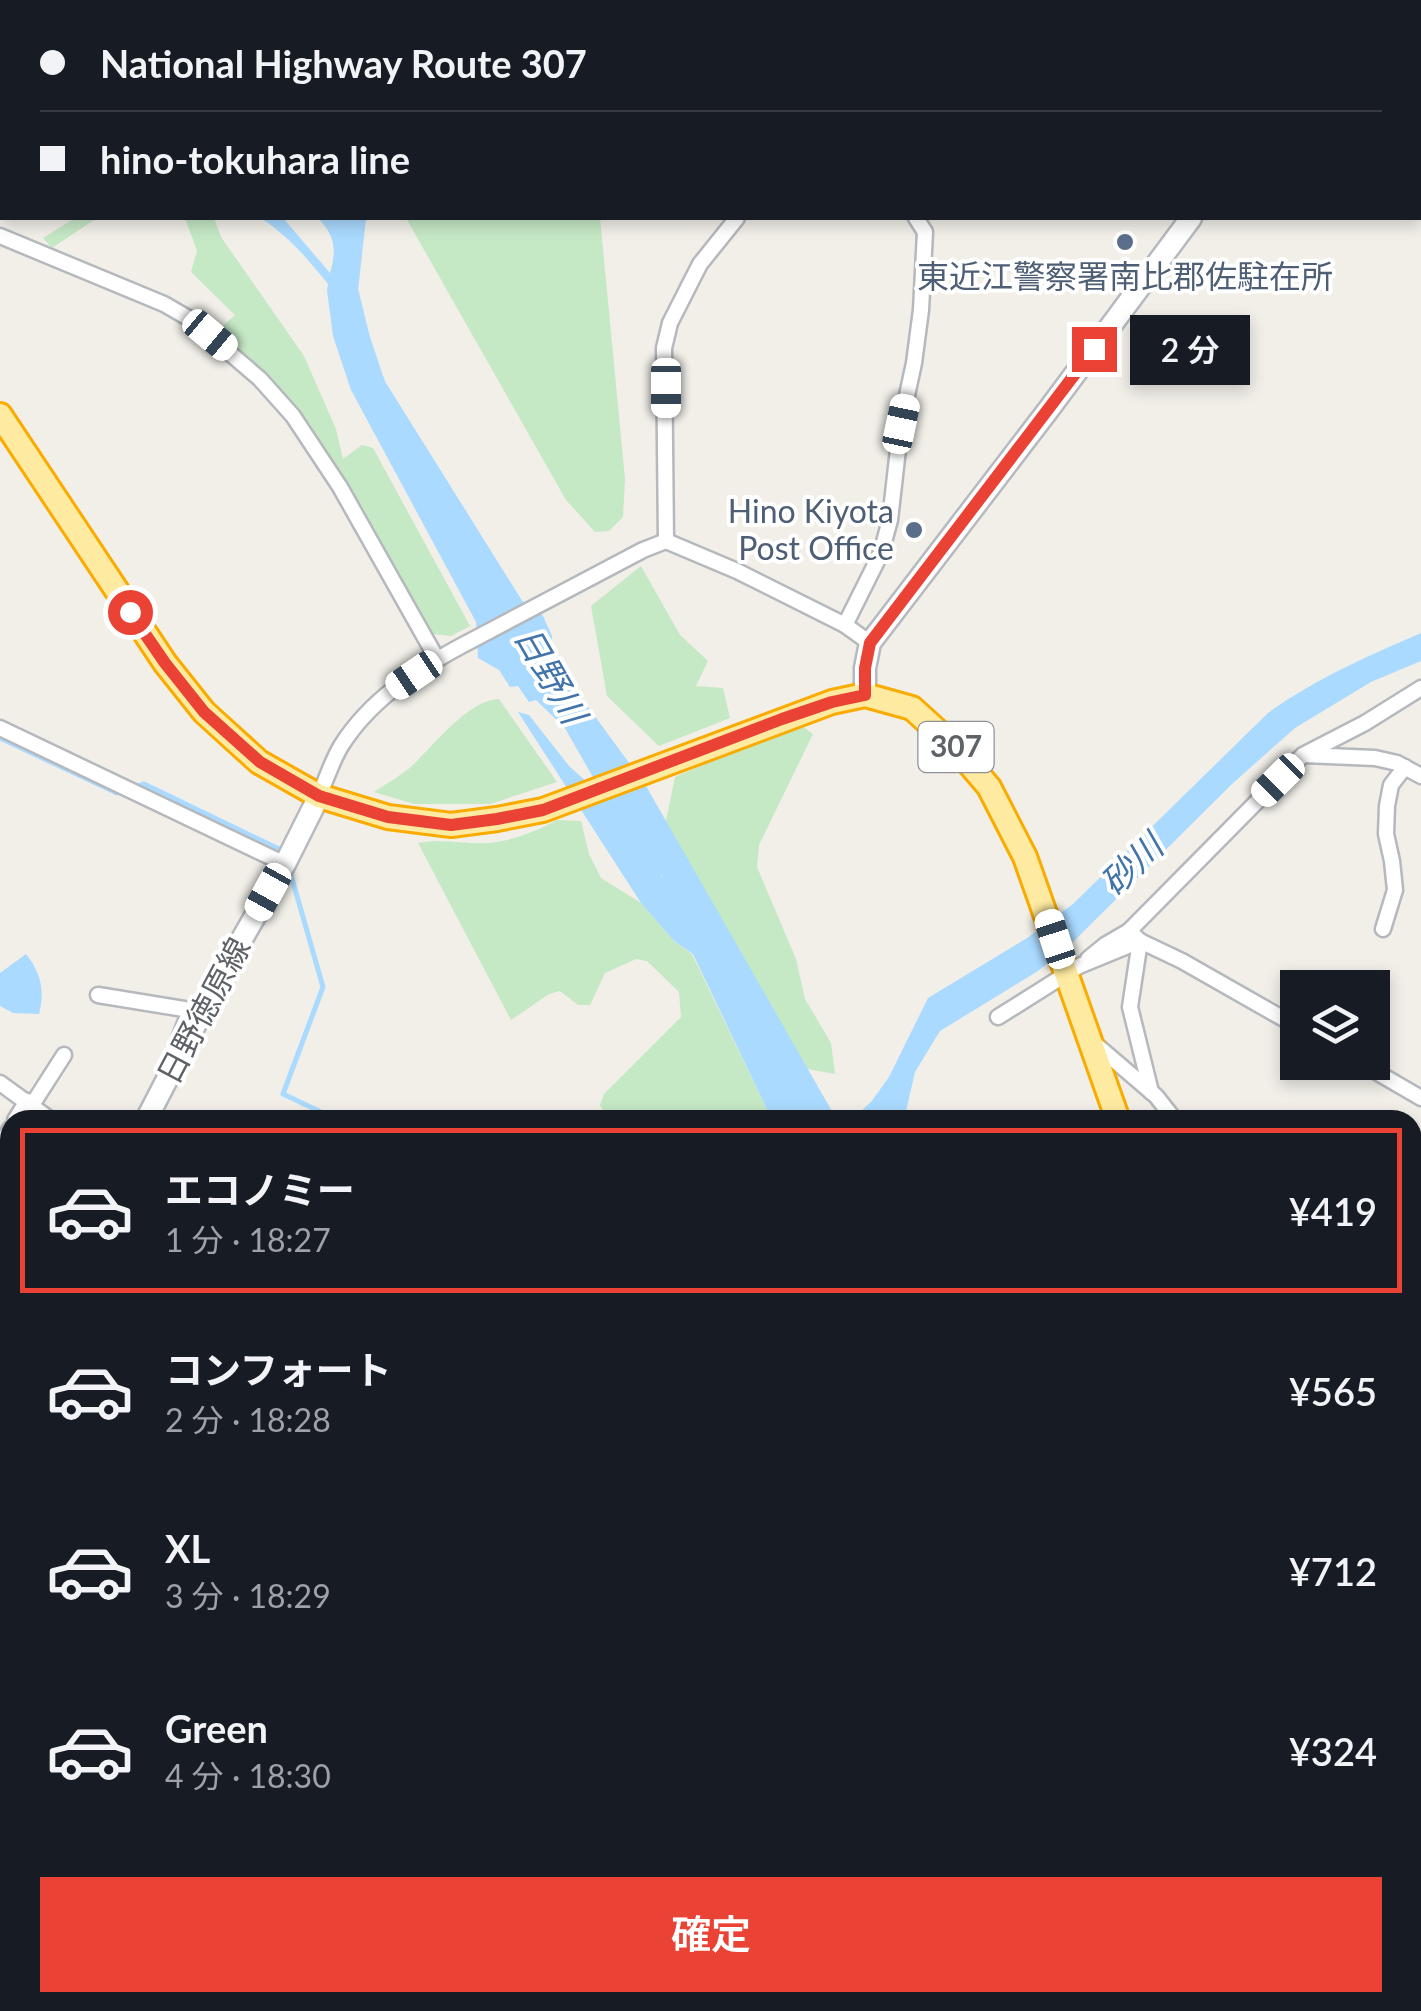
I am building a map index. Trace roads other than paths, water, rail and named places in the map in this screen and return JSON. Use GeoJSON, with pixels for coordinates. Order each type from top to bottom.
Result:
{"type":"FeatureCollection","features":[{"type":"Feature","properties":{"kind":"highway"},"geometry":{"type":"LineString","coordinates":[[0,414],[165,663],[204,712],[260,762],[319,796],[388,817],[451,825],[497,819],[543,810],[782,719],[865,695]]}},
{"type":"Feature","properties":{"kind":"highway","name":"307"},"geometry":{"type":"LineString","coordinates":[[865,695],[912,708],[955,746],[988,787],[1025,857],[1069,966],[1115,1110]]}},
{"type":"Feature","properties":{"kind":"main road"},"geometry":{"type":"LineString","coordinates":[[865,695],[870,643],[1190,220]]}},
{"type":"Feature","properties":{"kind":"main road","name":"日野徳原線"},"geometry":{"type":"LineString","coordinates":[[151,1110],[319,796]]}},
{"type":"Feature","properties":{"kind":"street"},"geometry":{"type":"LineString","coordinates":[[666,541],[664,348],[670,322],[700,264],[735,220]]}},
{"type":"Feature","properties":{"kind":"street"},"geometry":{"type":"LineString","coordinates":[[845,625],[882,553],[890,520],[901,424],[921,310],[925,232],[917,220]]}},
{"type":"Feature","properties":{"kind":"street"},"geometry":{"type":"LineString","coordinates":[[0,236],[164,304],[190,319],[260,380],[293,416],[340,486],[437,659]]}},
{"type":"Feature","properties":{"kind":"street"},"geometry":{"type":"LineString","coordinates":[[319,796],[340,748],[364,715],[390,691],[437,659],[666,541],[736,570],[845,625],[870,643]]}},
{"type":"Feature","properties":{"kind":"street"},"geometry":{"type":"LineString","coordinates":[[998,1017],[1043,991],[1069,966],[1135,936],[1303,755],[1421,688]]}},
{"type":"Feature","properties":{"kind":"street"},"geometry":{"type":"LineString","coordinates":[[0,728],[284,864]]}},
{"type":"Feature","properties":{"kind":"street"},"geometry":{"type":"LineString","coordinates":[[1303,755],[1398,762],[1421,776]]}},
{"type":"Feature","properties":{"kind":"street"},"geometry":{"type":"LineString","coordinates":[[1383,928],[1395,890],[1386,834],[1387,806],[1391,784],[1405,767]]}},
{"type":"Feature","properties":{"kind":"street"},"geometry":{"type":"LineString","coordinates":[[1135,936],[1280,1017]]}},
{"type":"Feature","properties":{"kind":"street"},"geometry":{"type":"LineString","coordinates":[[1135,936],[1130,1007],[1150,1092]]}},
{"type":"Feature","properties":{"kind":"street"},"geometry":{"type":"LineString","coordinates":[[98,995],[190,1010],[176,1046],[182,1051]]}},
{"type":"Feature","properties":{"kind":"street"},"geometry":{"type":"LineString","coordinates":[[1090,1039],[1167,1110]]}},
{"type":"Feature","properties":{"kind":"street"},"geometry":{"type":"LineString","coordinates":[[23,1110],[64,1055]]}},
{"type":"Feature","properties":{"kind":"street"},"geometry":{"type":"LineString","coordinates":[[1390,1080],[1421,1098]]}},
{"type":"Feature","properties":{"kind":"street"},"geometry":{"type":"LineString","coordinates":[[0,1083],[38,1110]]}},
{"type":"Feature","properties":{"kind":"water"},"geometry":{"type":"Polygon","coordinates":[[[264,220],[285,220],[330,273],[333,243],[320,220],[361,220],[354,257],[352,338],[372,412],[492,586],[515,600],[530,603],[543,616],[552,636],[553,659],[646,786],[831,1110],[767,1110],[693,954],[674,941],[641,903],[518,712],[529,715],[569,766],[607,800],[648,864],[663,878],[621,793],[582,733],[565,728],[536,700],[529,702],[518,686],[510,687],[499,670],[478,658],[476,622],[351,390],[333,336],[328,284],[297,248],[264,220]],[[535,658],[541,684],[552,699],[570,718],[580,717],[547,661],[535,658]]]}},
{"type":"Feature","properties":{"kind":"water","name":"砂川"},"geometry":{"type":"Polygon","coordinates":[[[1421,633],[1421,661],[1371,682],[1295,728],[1232,784],[1068,947],[1038,971],[940,1031],[915,1072],[906,1110],[862,1110],[889,1077],[928,998],[1027,938],[1073,904],[1268,713],[1361,660],[1421,633]]]}},
{"type":"Feature","properties":{"kind":"water"},"geometry":{"type":"Polygon","coordinates":[[[26,954],[40,982],[39,1014],[13,1013],[0,1006],[0,973],[26,954]]]}},
{"type":"Feature","properties":{"kind":"waterway","name":"日野川"},"geometry":{"type":"LineString","coordinates":[[352,220],[344,290],[372,387],[532,643],[658,862]]}},
{"type":"Feature","properties":{"kind":"waterway"},"geometry":{"type":"LineString","coordinates":[[0,738],[117,793],[124,791]]}},
{"type":"Feature","properties":{"kind":"waterway"},"geometry":{"type":"LineString","coordinates":[[138,786],[144,784],[279,849]]}},
{"type":"Feature","properties":{"kind":"waterway"},"geometry":{"type":"LineString","coordinates":[[291,875],[323,987],[283,1094],[317,1110]]}},
{"type":"Feature","properties":{"kind":"place","name":"東近江警察署南比郡佐駐在所"},"geometry":{"type":"Point","coordinates":[1125,242]}},
{"type":"Feature","properties":{"kind":"place","name":"Hino Kiyota Post Office"},"geometry":{"type":"Point","coordinates":[914,530]}}]}
